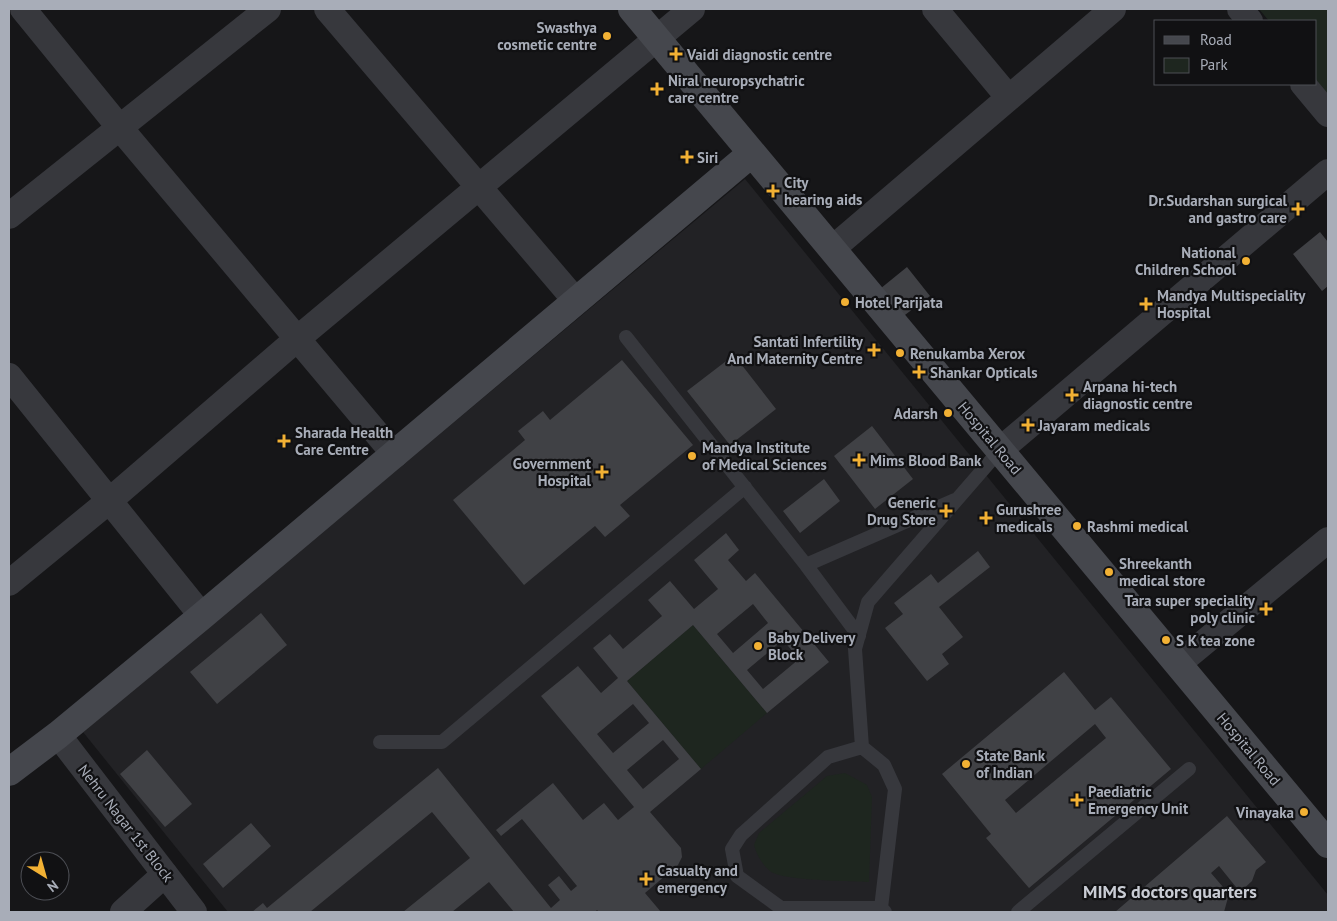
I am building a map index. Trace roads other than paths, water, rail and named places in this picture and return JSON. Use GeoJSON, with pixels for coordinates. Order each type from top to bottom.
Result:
{"type":"FeatureCollection","features":[{"type":"Feature","properties":{"kind":"street"},"geometry":{"type":"LineString","coordinates":[[23,9],[120,128],[395,454]]}},
{"type":"Feature","properties":{"kind":"street"},"geometry":{"type":"LineString","coordinates":[[9,216],[268,9]]}},
{"type":"Feature","properties":{"kind":"street"},"geometry":{"type":"LineString","coordinates":[[327,9],[576,301]]}},
{"type":"Feature","properties":{"kind":"street","name":"Hospital Road"},"geometry":{"type":"LineString","coordinates":[[632,9],[1328,844]]}},
{"type":"Feature","properties":{"kind":"street"},"geometry":{"type":"LineString","coordinates":[[9,583],[109,501],[297,339],[692,9]]}},
{"type":"Feature","properties":{"kind":"street"},"geometry":{"type":"LineString","coordinates":[[935,9],[1009,98]]}},
{"type":"Feature","properties":{"kind":"street"},"geometry":{"type":"LineString","coordinates":[[832,249],[1113,9]]}},
{"type":"Feature","properties":{"kind":"street"},"geometry":{"type":"LineString","coordinates":[[1240,9],[1249,20]]}},
{"type":"Feature","properties":{"kind":"street"},"geometry":{"type":"LineString","coordinates":[[1304,85],[1328,114]]}},
{"type":"Feature","properties":{"kind":"street"},"geometry":{"type":"LineString","coordinates":[[9,771],[58,734],[202,616],[752,153]]}},
{"type":"Feature","properties":{"kind":"street"},"geometry":{"type":"LineString","coordinates":[[1000,450],[1328,172]]}},
{"type":"Feature","properties":{"kind":"street"},"geometry":{"type":"LineString","coordinates":[[9,376],[202,616]]}},
{"type":"Feature","properties":{"kind":"street"},"geometry":{"type":"LineString","coordinates":[[1178,664],[1328,540]]}},
{"type":"Feature","properties":{"kind":"street","name":"Nehru Nagar 1st Block"},"geometry":{"type":"LineString","coordinates":[[58,734],[194,912]]}},
{"type":"Feature","properties":{"kind":"street"},"geometry":{"type":"LineString","coordinates":[[123,912],[165,874]]}},
{"type":"Feature","properties":{"kind":"lane"},"geometry":{"type":"LineString","coordinates":[[626,338],[806,565],[859,636]]}},
{"type":"Feature","properties":{"kind":"lane"},"geometry":{"type":"LineString","coordinates":[[862,747],[828,757],[741,835],[732,849],[738,876],[781,908],[883,910],[895,789],[884,765],[862,747],[855,649],[868,602],[1000,450]]}},
{"type":"Feature","properties":{"kind":"lane"},"geometry":{"type":"LineString","coordinates":[[380,742],[442,742],[745,487]]}},
{"type":"Feature","properties":{"kind":"lane"},"geometry":{"type":"LineString","coordinates":[[806,565],[958,499]]}},
{"type":"Feature","properties":{"kind":"lane"},"geometry":{"type":"LineString","coordinates":[[1018,912],[1189,769]]}},
{"type":"Feature","properties":{"kind":"place","name":"Swasthya cosmetic centre"},"geometry":{"type":"Point","coordinates":[607,36]}},
{"type":"Feature","properties":{"kind":"place","name":"Vaidi diagnostic centre"},"geometry":{"type":"Point","coordinates":[676,54]}},
{"type":"Feature","properties":{"kind":"place","name":"Niral neuropsychatric care centre"},"geometry":{"type":"Point","coordinates":[657,89]}},
{"type":"Feature","properties":{"kind":"place","name":"Siri"},"geometry":{"type":"Point","coordinates":[687,157]}},
{"type":"Feature","properties":{"kind":"place","name":"City hearing aids"},"geometry":{"type":"Point","coordinates":[773,191]}},
{"type":"Feature","properties":{"kind":"place","name":"Dr.Sudarshan surgical and gastro care"},"geometry":{"type":"Point","coordinates":[1298,209]}},
{"type":"Feature","properties":{"kind":"place","name":"National Children School"},"geometry":{"type":"Point","coordinates":[1246,261]}},
{"type":"Feature","properties":{"kind":"place","name":"Hotel Parijata"},"geometry":{"type":"Point","coordinates":[845,302]}},
{"type":"Feature","properties":{"kind":"place","name":"Mandya Multispeciality Hospital"},"geometry":{"type":"Point","coordinates":[1146,304]}},
{"type":"Feature","properties":{"kind":"place","name":"Santati Infertility And Maternity Centre"},"geometry":{"type":"Point","coordinates":[874,350]}},
{"type":"Feature","properties":{"kind":"place","name":"Renukamba Xerox"},"geometry":{"type":"Point","coordinates":[900,353]}},
{"type":"Feature","properties":{"kind":"place","name":"Shankar Opticals"},"geometry":{"type":"Point","coordinates":[919,372]}},
{"type":"Feature","properties":{"kind":"place","name":"Arpana hi-tech diagnostic centre"},"geometry":{"type":"Point","coordinates":[1072,395]}},
{"type":"Feature","properties":{"kind":"place","name":"Adarsh"},"geometry":{"type":"Point","coordinates":[948,413]}},
{"type":"Feature","properties":{"kind":"place","name":"Jayaram medicals"},"geometry":{"type":"Point","coordinates":[1028,425]}},
{"type":"Feature","properties":{"kind":"place","name":"Sharada Health Care Centre"},"geometry":{"type":"Point","coordinates":[284,441]}},
{"type":"Feature","properties":{"kind":"place","name":"Mandya Institute of Medical Sciences"},"geometry":{"type":"Point","coordinates":[692,456]}},
{"type":"Feature","properties":{"kind":"place","name":"Mims Blood Bank"},"geometry":{"type":"Point","coordinates":[859,460]}},
{"type":"Feature","properties":{"kind":"place","name":"Government Hospital"},"geometry":{"type":"Point","coordinates":[602,472]}},
{"type":"Feature","properties":{"kind":"place","name":"Generic Drug Store"},"geometry":{"type":"Point","coordinates":[946,511]}},
{"type":"Feature","properties":{"kind":"place","name":"Gurushree medicals"},"geometry":{"type":"Point","coordinates":[986,518]}},
{"type":"Feature","properties":{"kind":"place","name":"Rashmi medical"},"geometry":{"type":"Point","coordinates":[1077,526]}},
{"type":"Feature","properties":{"kind":"place","name":"Shreekanth medical store"},"geometry":{"type":"Point","coordinates":[1109,572]}},
{"type":"Feature","properties":{"kind":"place","name":"Tara super speciality poly clinic"},"geometry":{"type":"Point","coordinates":[1266,609]}},
{"type":"Feature","properties":{"kind":"place","name":"S K tea zone"},"geometry":{"type":"Point","coordinates":[1166,640]}},
{"type":"Feature","properties":{"kind":"place","name":"Baby Delivery Block"},"geometry":{"type":"Point","coordinates":[758,646]}},
{"type":"Feature","properties":{"kind":"place","name":"State Bank of Indian"},"geometry":{"type":"Point","coordinates":[966,764]}},
{"type":"Feature","properties":{"kind":"place","name":"Paediatric Emergency Unit"},"geometry":{"type":"Point","coordinates":[1077,800]}},
{"type":"Feature","properties":{"kind":"place","name":"Vinayaka"},"geometry":{"type":"Point","coordinates":[1304,812]}},
{"type":"Feature","properties":{"kind":"place","name":"Casualty and emergency"},"geometry":{"type":"Point","coordinates":[646,879]}},
{"type":"Feature","properties":{"kind":"district","name":"MIMS doctors quarters"},"geometry":{"type":"Point","coordinates":[1170,891]}}]}
